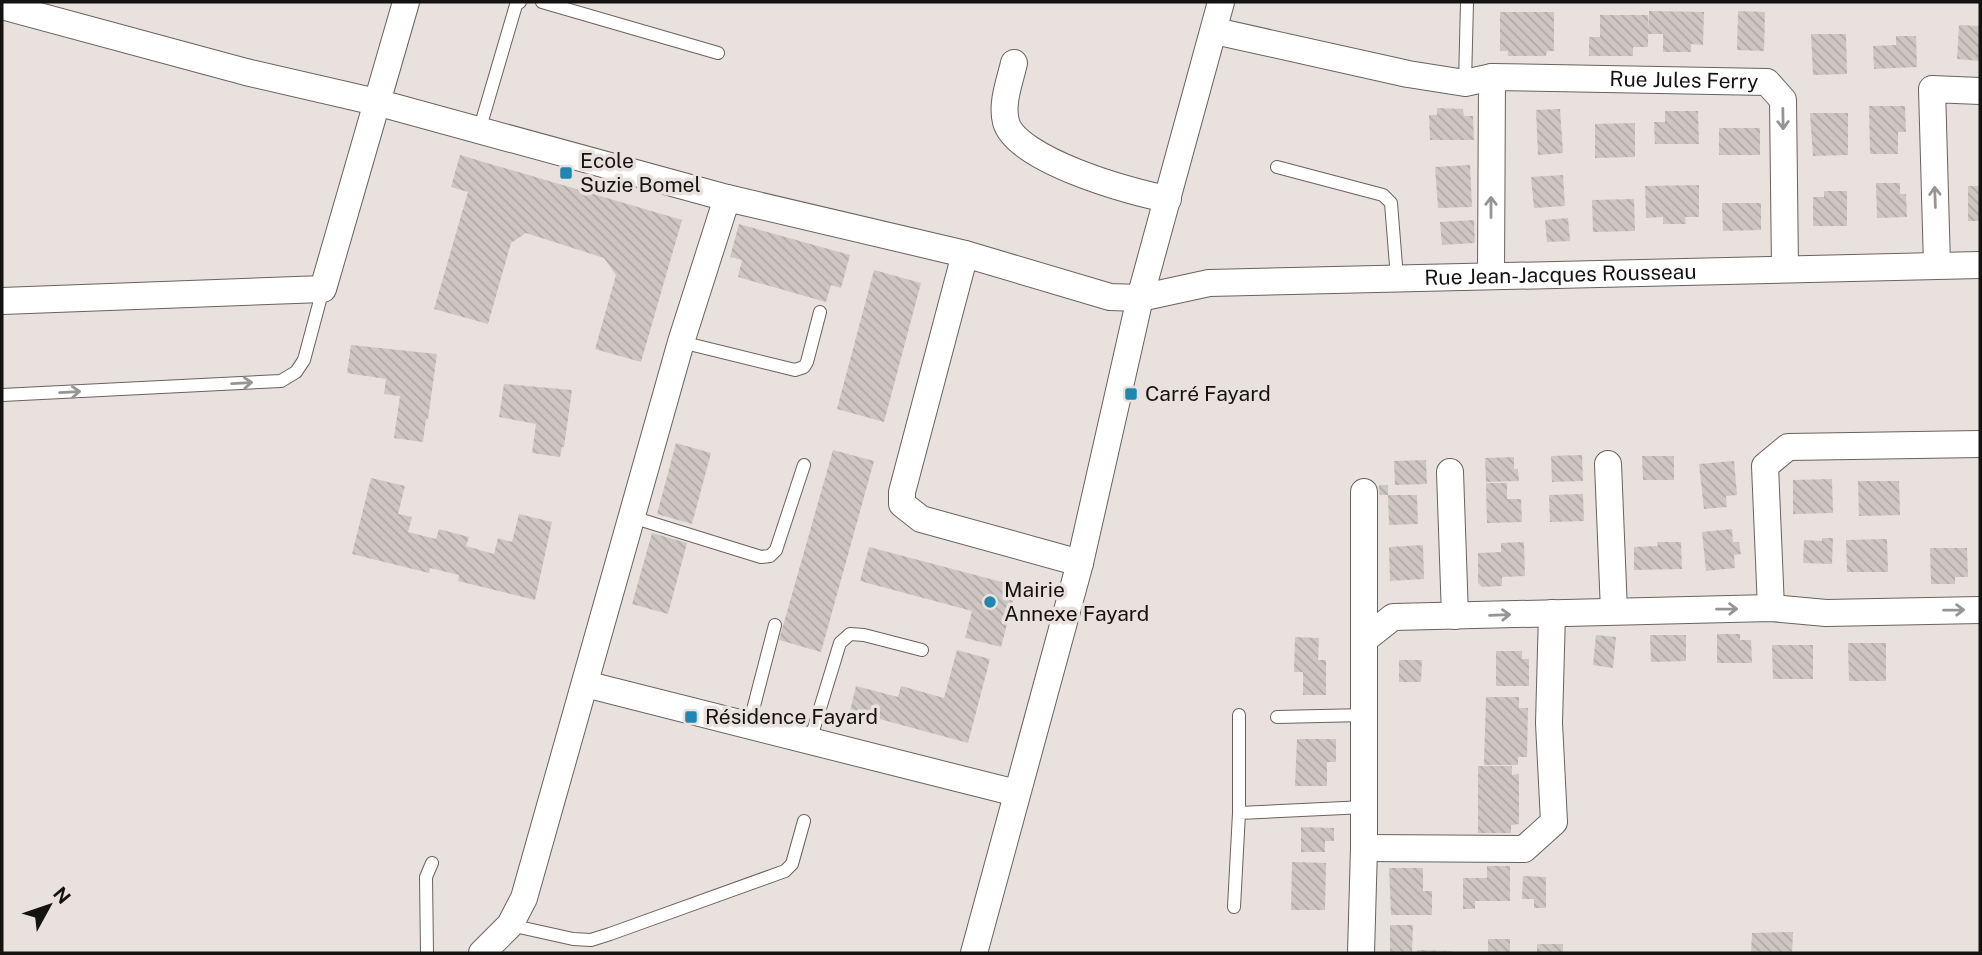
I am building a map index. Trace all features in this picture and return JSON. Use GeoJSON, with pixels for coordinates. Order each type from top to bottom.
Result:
{"type":"FeatureCollection","features":[{"type":"Feature","properties":{"kind":"street"},"geometry":{"type":"LineString","coordinates":[[2,302],[323,289],[406,2]]}},
{"type":"Feature","properties":{"kind":"street"},"geometry":{"type":"LineString","coordinates":[[974,953],[1080,563],[1140,298],[1221,2]]}},
{"type":"Feature","properties":{"kind":"street","name":"Rue Jean-Jacques Rousseau"},"geometry":{"type":"LineString","coordinates":[[5,5],[246,72],[376,102],[727,198],[965,254],[1110,297],[1140,298],[1209,283],[1980,265]]}},
{"type":"Feature","properties":{"kind":"street","name":"Rue Jules Ferry"},"geometry":{"type":"LineString","coordinates":[[1215,31],[1408,74],[1465,83],[1492,77],[1767,82],[1783,100],[1785,268]]}},
{"type":"Feature","properties":{"kind":"street"},"geometry":{"type":"LineString","coordinates":[[1014,63],[1005,103],[1006,122],[1017,141],[1105,184],[1168,199]]}},
{"type":"Feature","properties":{"kind":"street"},"geometry":{"type":"LineString","coordinates":[[1491,275],[1492,77]]}},
{"type":"Feature","properties":{"kind":"street"},"geometry":{"type":"LineString","coordinates":[[1937,265],[1932,89],[1980,91]]}},
{"type":"Feature","properties":{"kind":"street"},"geometry":{"type":"LineString","coordinates":[[482,953],[510,925],[523,898],[681,342],[727,198]]}},
{"type":"Feature","properties":{"kind":"street"},"geometry":{"type":"LineString","coordinates":[[965,254],[902,492],[902,504],[921,519],[1080,563]]}},
{"type":"Feature","properties":{"kind":"street"},"geometry":{"type":"LineString","coordinates":[[1771,608],[1765,466],[1788,447],[1980,444]]}},
{"type":"Feature","properties":{"kind":"street"},"geometry":{"type":"LineString","coordinates":[[1608,464],[1614,611]]}},
{"type":"Feature","properties":{"kind":"street"},"geometry":{"type":"LineString","coordinates":[[1450,472],[1455,616]]}},
{"type":"Feature","properties":{"kind":"street"},"geometry":{"type":"LineString","coordinates":[[1361,953],[1365,807],[1364,492]]}},
{"type":"Feature","properties":{"kind":"street"},"geometry":{"type":"LineString","coordinates":[[1365,639],[1393,617],[1771,608],[1826,613],[1980,610]]}},
{"type":"Feature","properties":{"kind":"street"},"geometry":{"type":"LineString","coordinates":[[1364,848],[1524,849],[1554,822],[1549,723],[1552,613]]}},
{"type":"Feature","properties":{"kind":"street"},"geometry":{"type":"LineString","coordinates":[[585,684],[1016,793]]}},
{"type":"Feature","properties":{"kind":"lane"},"geometry":{"type":"LineString","coordinates":[[479,132],[516,5],[520,2]]}},
{"type":"Feature","properties":{"kind":"lane"},"geometry":{"type":"LineString","coordinates":[[542,2],[718,53]]}},
{"type":"Feature","properties":{"kind":"lane"},"geometry":{"type":"LineString","coordinates":[[1465,83],[1467,2]]}},
{"type":"Feature","properties":{"kind":"lane"},"geometry":{"type":"LineString","coordinates":[[1277,167],[1382,195],[1391,203],[1397,278]]}},
{"type":"Feature","properties":{"kind":"lane"},"geometry":{"type":"LineString","coordinates":[[2,395],[281,381],[296,372],[304,360],[323,289]]}},
{"type":"Feature","properties":{"kind":"lane"},"geometry":{"type":"LineString","coordinates":[[681,342],[795,370],[804,367],[807,362],[820,312]]}},
{"type":"Feature","properties":{"kind":"lane"},"geometry":{"type":"LineString","coordinates":[[632,517],[761,557],[770,556],[776,550],[804,465]]}},
{"type":"Feature","properties":{"kind":"lane"},"geometry":{"type":"LineString","coordinates":[[749,725],[775,625]]}},
{"type":"Feature","properties":{"kind":"lane"},"geometry":{"type":"LineString","coordinates":[[810,741],[840,643],[849,634],[864,635],[922,650]]}},
{"type":"Feature","properties":{"kind":"lane"},"geometry":{"type":"LineString","coordinates":[[1234,907],[1239,813],[1239,715]]}},
{"type":"Feature","properties":{"kind":"lane"},"geometry":{"type":"LineString","coordinates":[[1277,717],[1365,715]]}},
{"type":"Feature","properties":{"kind":"lane"},"geometry":{"type":"LineString","coordinates":[[1239,813],[1365,807]]}},
{"type":"Feature","properties":{"kind":"lane"},"geometry":{"type":"LineString","coordinates":[[510,925],[573,939],[591,940],[610,934],[785,871],[792,864],[804,821]]}},
{"type":"Feature","properties":{"kind":"lane"},"geometry":{"type":"LineString","coordinates":[[427,953],[426,877],[432,863]]}},
{"type":"Feature","properties":{"kind":"building"},"geometry":{"type":"Polygon","coordinates":[[[1649,11],[1704,12],[1703,45],[1691,44],[1691,52],[1663,52],[1663,34],[1648,34],[1648,47],[1633,47],[1633,56],[1589,56],[1589,37],[1600,37],[1600,15],[1648,15],[1649,30],[1649,11]]]}},
{"type":"Feature","properties":{"kind":"building"},"geometry":{"type":"Polygon","coordinates":[[[1738,11],[1765,12],[1764,51],[1737,50],[1738,11]]]}},
{"type":"Feature","properties":{"kind":"building"},"geometry":{"type":"Polygon","coordinates":[[[1500,12],[1554,12],[1554,51],[1547,51],[1546,56],[1508,56],[1508,51],[1500,51],[1500,12]]]}},
{"type":"Feature","properties":{"kind":"building"},"geometry":{"type":"Polygon","coordinates":[[[1959,25],[1980,26],[1980,61],[1957,59],[1959,25]]]}},
{"type":"Feature","properties":{"kind":"building"},"geometry":{"type":"Polygon","coordinates":[[[1811,34],[1846,34],[1847,74],[1813,75],[1811,34]]]}},
{"type":"Feature","properties":{"kind":"building"},"geometry":{"type":"Polygon","coordinates":[[[1896,36],[1916,36],[1917,67],[1874,69],[1873,46],[1896,45],[1896,36]]]}},
{"type":"Feature","properties":{"kind":"building"},"geometry":{"type":"Polygon","coordinates":[[[1869,106],[1905,106],[1906,132],[1898,132],[1898,154],[1870,154],[1869,106]]]}},
{"type":"Feature","properties":{"kind":"building"},"geometry":{"type":"Polygon","coordinates":[[[1437,108],[1463,109],[1464,116],[1473,116],[1474,140],[1430,140],[1429,115],[1437,115],[1437,108]]]}},
{"type":"Feature","properties":{"kind":"building"},"geometry":{"type":"Polygon","coordinates":[[[1560,109],[1563,153],[1538,155],[1536,110],[1560,109]]]}},
{"type":"Feature","properties":{"kind":"building"},"geometry":{"type":"Polygon","coordinates":[[[1665,111],[1698,111],[1699,144],[1655,144],[1654,122],[1665,122],[1665,111]]]}},
{"type":"Feature","properties":{"kind":"building"},"geometry":{"type":"Polygon","coordinates":[[[1810,113],[1848,113],[1848,155],[1813,156],[1810,113]]]}},
{"type":"Feature","properties":{"kind":"building"},"geometry":{"type":"Polygon","coordinates":[[[1635,123],[1635,157],[1595,158],[1595,124],[1635,123]]]}},
{"type":"Feature","properties":{"kind":"building"},"geometry":{"type":"Polygon","coordinates":[[[1719,128],[1760,128],[1760,155],[1719,155],[1719,128]]]}},
{"type":"Feature","properties":{"kind":"building"},"geometry":{"type":"Polygon","coordinates":[[[460,155],[682,220],[641,362],[595,349],[616,275],[604,258],[526,233],[511,243],[488,324],[434,309],[468,192],[451,187],[460,155]]]}},
{"type":"Feature","properties":{"kind":"building"},"geometry":{"type":"Polygon","coordinates":[[[1470,165],[1472,207],[1438,208],[1435,167],[1470,165]]]}},
{"type":"Feature","properties":{"kind":"building"},"geometry":{"type":"Polygon","coordinates":[[[1563,175],[1565,206],[1534,208],[1531,177],[1563,175]]]}},
{"type":"Feature","properties":{"kind":"building"},"geometry":{"type":"Polygon","coordinates":[[[1876,183],[1900,183],[1900,194],[1906,194],[1907,217],[1877,218],[1876,183]]]}},
{"type":"Feature","properties":{"kind":"building"},"geometry":{"type":"Polygon","coordinates":[[[1699,185],[1699,217],[1685,217],[1686,224],[1663,224],[1663,217],[1646,218],[1645,186],[1699,185]]]}},
{"type":"Feature","properties":{"kind":"building"},"geometry":{"type":"Polygon","coordinates":[[[1968,186],[1980,186],[1980,221],[1968,221],[1968,186]]]}},
{"type":"Feature","properties":{"kind":"building"},"geometry":{"type":"Polygon","coordinates":[[[1824,191],[1847,191],[1847,226],[1813,226],[1813,197],[1824,197],[1824,191]]]}},
{"type":"Feature","properties":{"kind":"building"},"geometry":{"type":"Polygon","coordinates":[[[1634,199],[1635,231],[1593,232],[1592,200],[1634,199]]]}},
{"type":"Feature","properties":{"kind":"building"},"geometry":{"type":"Polygon","coordinates":[[[1722,203],[1761,203],[1761,230],[1723,231],[1722,203]]]}},
{"type":"Feature","properties":{"kind":"building"},"geometry":{"type":"Polygon","coordinates":[[[1568,218],[1570,241],[1547,242],[1545,220],[1568,218]]]}},
{"type":"Feature","properties":{"kind":"building"},"geometry":{"type":"Polygon","coordinates":[[[1474,220],[1475,243],[1442,245],[1440,222],[1474,220]]]}},
{"type":"Feature","properties":{"kind":"building"},"geometry":{"type":"Polygon","coordinates":[[[739,224],[850,255],[841,288],[831,285],[826,302],[738,277],[742,260],[730,257],[739,224]]]}},
{"type":"Feature","properties":{"kind":"building"},"geometry":{"type":"Polygon","coordinates":[[[874,270],[921,283],[884,422],[837,409],[874,270]]]}},
{"type":"Feature","properties":{"kind":"building"},"geometry":{"type":"Polygon","coordinates":[[[351,345],[437,354],[423,442],[394,438],[400,396],[384,394],[386,379],[347,373],[351,345]]]}},
{"type":"Feature","properties":{"kind":"building"},"geometry":{"type":"Polygon","coordinates":[[[504,384],[572,390],[564,447],[560,457],[532,453],[536,424],[499,417],[504,384]]]}},
{"type":"Feature","properties":{"kind":"building"},"geometry":{"type":"Polygon","coordinates":[[[676,443],[711,453],[692,524],[657,514],[676,443]]]}},
{"type":"Feature","properties":{"kind":"building"},"geometry":{"type":"Polygon","coordinates":[[[833,450],[874,461],[821,652],[779,640],[833,450]]]}},
{"type":"Feature","properties":{"kind":"building"},"geometry":{"type":"Polygon","coordinates":[[[1582,455],[1583,481],[1552,482],[1551,456],[1582,455]]]}},
{"type":"Feature","properties":{"kind":"building"},"geometry":{"type":"Polygon","coordinates":[[[1642,456],[1674,456],[1674,480],[1643,480],[1642,456]]]}},
{"type":"Feature","properties":{"kind":"building"},"geometry":{"type":"Polygon","coordinates":[[[1514,457],[1514,469],[1518,469],[1519,481],[1486,482],[1485,458],[1514,457]]]}},
{"type":"Feature","properties":{"kind":"building"},"geometry":{"type":"Polygon","coordinates":[[[1426,460],[1427,484],[1395,485],[1394,461],[1426,460]]]}},
{"type":"Feature","properties":{"kind":"building"},"geometry":{"type":"Polygon","coordinates":[[[1734,461],[1737,495],[1726,496],[1727,507],[1704,509],[1699,464],[1734,461]]]}},
{"type":"Feature","properties":{"kind":"building"},"geometry":{"type":"Polygon","coordinates":[[[371,478],[405,486],[398,514],[412,517],[408,532],[436,539],[439,529],[469,537],[466,546],[494,554],[498,538],[512,542],[519,514],[552,522],[535,600],[458,581],[459,575],[430,568],[429,573],[352,554],[371,478]]]}},
{"type":"Feature","properties":{"kind":"building"},"geometry":{"type":"Polygon","coordinates":[[[1832,479],[1833,513],[1793,514],[1793,480],[1832,479]]]}},
{"type":"Feature","properties":{"kind":"building"},"geometry":{"type":"Polygon","coordinates":[[[1858,481],[1899,481],[1900,515],[1859,516],[1858,481]]]}},
{"type":"Feature","properties":{"kind":"building"},"geometry":{"type":"Polygon","coordinates":[[[1486,483],[1507,483],[1507,499],[1521,499],[1522,522],[1487,523],[1486,483]]]}},
{"type":"Feature","properties":{"kind":"building"},"geometry":{"type":"Polygon","coordinates":[[[1379,485],[1388,485],[1388,495],[1379,495],[1379,485]]]}},
{"type":"Feature","properties":{"kind":"building"},"geometry":{"type":"Polygon","coordinates":[[[1583,494],[1584,521],[1550,522],[1549,495],[1583,494]]]}},
{"type":"Feature","properties":{"kind":"building"},"geometry":{"type":"Polygon","coordinates":[[[1388,495],[1417,495],[1418,524],[1389,525],[1388,495]]]}},
{"type":"Feature","properties":{"kind":"building"},"geometry":{"type":"Polygon","coordinates":[[[1732,529],[1733,542],[1739,542],[1741,554],[1734,555],[1735,568],[1706,571],[1702,532],[1732,529]]]}},
{"type":"Feature","properties":{"kind":"building"},"geometry":{"type":"Polygon","coordinates":[[[652,533],[687,543],[668,614],[632,604],[652,533]]]}},
{"type":"Feature","properties":{"kind":"building"},"geometry":{"type":"Polygon","coordinates":[[[1822,538],[1833,538],[1832,564],[1803,563],[1804,540],[1822,541],[1822,538]]]}},
{"type":"Feature","properties":{"kind":"building"},"geometry":{"type":"Polygon","coordinates":[[[1887,539],[1888,572],[1847,572],[1846,540],[1887,539]]]}},
{"type":"Feature","properties":{"kind":"building"},"geometry":{"type":"Polygon","coordinates":[[[1524,542],[1525,576],[1502,577],[1502,586],[1482,587],[1478,583],[1478,553],[1501,552],[1501,543],[1524,542]]]}},
{"type":"Feature","properties":{"kind":"building"},"geometry":{"type":"Polygon","coordinates":[[[1657,542],[1681,542],[1682,569],[1634,570],[1634,547],[1658,546],[1657,542]]]}},
{"type":"Feature","properties":{"kind":"building"},"geometry":{"type":"Polygon","coordinates":[[[1423,545],[1424,579],[1390,581],[1389,547],[1423,545]]]}},
{"type":"Feature","properties":{"kind":"building"},"geometry":{"type":"Polygon","coordinates":[[[869,547],[1017,586],[1001,647],[965,638],[972,611],[860,581],[869,547]]]}},
{"type":"Feature","properties":{"kind":"building"},"geometry":{"type":"Polygon","coordinates":[[[1930,548],[1967,548],[1968,577],[1955,577],[1955,584],[1931,584],[1930,548]]]}},
{"type":"Feature","properties":{"kind":"building"},"geometry":{"type":"Polygon","coordinates":[[[1717,634],[1740,634],[1740,640],[1751,640],[1752,663],[1717,663],[1717,634]]]}},
{"type":"Feature","properties":{"kind":"building"},"geometry":{"type":"Polygon","coordinates":[[[1596,635],[1616,637],[1613,668],[1593,665],[1596,635]]]}},
{"type":"Feature","properties":{"kind":"building"},"geometry":{"type":"Polygon","coordinates":[[[1650,635],[1686,635],[1686,661],[1651,662],[1650,635]]]}},
{"type":"Feature","properties":{"kind":"building"},"geometry":{"type":"Polygon","coordinates":[[[1295,637],[1319,638],[1318,660],[1326,660],[1326,695],[1303,695],[1303,672],[1294,672],[1295,637]]]}},
{"type":"Feature","properties":{"kind":"building"},"geometry":{"type":"Polygon","coordinates":[[[1848,643],[1886,643],[1886,681],[1849,681],[1848,643]]]}},
{"type":"Feature","properties":{"kind":"building"},"geometry":{"type":"Polygon","coordinates":[[[1772,645],[1813,645],[1813,679],[1773,679],[1772,645]]]}},
{"type":"Feature","properties":{"kind":"building"},"geometry":{"type":"Polygon","coordinates":[[[957,650],[990,659],[968,743],[850,711],[856,686],[898,697],[901,686],[944,698],[957,650]]]}},
{"type":"Feature","properties":{"kind":"building"},"geometry":{"type":"Polygon","coordinates":[[[1496,651],[1522,651],[1522,659],[1529,659],[1529,686],[1496,686],[1496,651]]]}},
{"type":"Feature","properties":{"kind":"building"},"geometry":{"type":"Polygon","coordinates":[[[1399,660],[1422,660],[1421,682],[1399,682],[1399,660]]]}},
{"type":"Feature","properties":{"kind":"building"},"geometry":{"type":"Polygon","coordinates":[[[1486,697],[1519,697],[1519,708],[1528,708],[1527,757],[1518,757],[1518,765],[1484,765],[1486,697]]]}},
{"type":"Feature","properties":{"kind":"building"},"geometry":{"type":"Polygon","coordinates":[[[1297,739],[1336,739],[1336,762],[1327,762],[1327,786],[1295,786],[1297,739]]]}},
{"type":"Feature","properties":{"kind":"building"},"geometry":{"type":"Polygon","coordinates":[[[1478,766],[1512,766],[1512,775],[1519,774],[1519,824],[1511,825],[1511,833],[1478,833],[1478,766]]]}},
{"type":"Feature","properties":{"kind":"building"},"geometry":{"type":"Polygon","coordinates":[[[1301,827],[1334,828],[1334,841],[1325,841],[1325,852],[1301,852],[1301,827]]]}},
{"type":"Feature","properties":{"kind":"building"},"geometry":{"type":"Polygon","coordinates":[[[1292,862],[1326,863],[1325,910],[1291,910],[1292,862]]]}},
{"type":"Feature","properties":{"kind":"building"},"geometry":{"type":"Polygon","coordinates":[[[1487,866],[1510,866],[1510,901],[1475,901],[1475,909],[1463,909],[1463,878],[1487,878],[1487,866]]]}},
{"type":"Feature","properties":{"kind":"building"},"geometry":{"type":"Polygon","coordinates":[[[1389,868],[1423,868],[1423,891],[1432,891],[1432,915],[1391,915],[1389,868]]]}},
{"type":"Feature","properties":{"kind":"building"},"geometry":{"type":"Polygon","coordinates":[[[1523,876],[1546,877],[1546,908],[1534,908],[1534,899],[1522,899],[1523,876]]]}},
{"type":"Feature","properties":{"kind":"building"},"geometry":{"type":"Polygon","coordinates":[[[1390,925],[1413,925],[1412,953],[1390,953],[1390,925]]]}},
{"type":"Feature","properties":{"kind":"building"},"geometry":{"type":"Polygon","coordinates":[[[1793,932],[1792,953],[1751,953],[1752,933],[1793,932]]]}},
{"type":"Feature","properties":{"kind":"building"},"geometry":{"type":"Polygon","coordinates":[[[1488,939],[1510,939],[1510,953],[1488,953],[1488,939]]]}},
{"type":"Feature","properties":{"kind":"building"},"geometry":{"type":"Polygon","coordinates":[[[1537,944],[1563,944],[1563,953],[1537,953],[1537,944]]]}},
{"type":"Feature","properties":{"kind":"building"},"geometry":{"type":"Polygon","coordinates":[[[1417,950],[1452,951],[1452,953],[1417,953],[1417,950]]]}},
{"type":"Feature","properties":{"kind":"place","name":"Ecole Suzie Bomel"},"geometry":{"type":"Point","coordinates":[566,173]}},
{"type":"Feature","properties":{"kind":"place","name":"Carré Fayard"},"geometry":{"type":"Point","coordinates":[1131,394]}},
{"type":"Feature","properties":{"kind":"place","name":"Mairie Annexe Fayard"},"geometry":{"type":"Point","coordinates":[990,602]}},
{"type":"Feature","properties":{"kind":"place","name":"Résidence Fayard"},"geometry":{"type":"Point","coordinates":[691,717]}}]}
